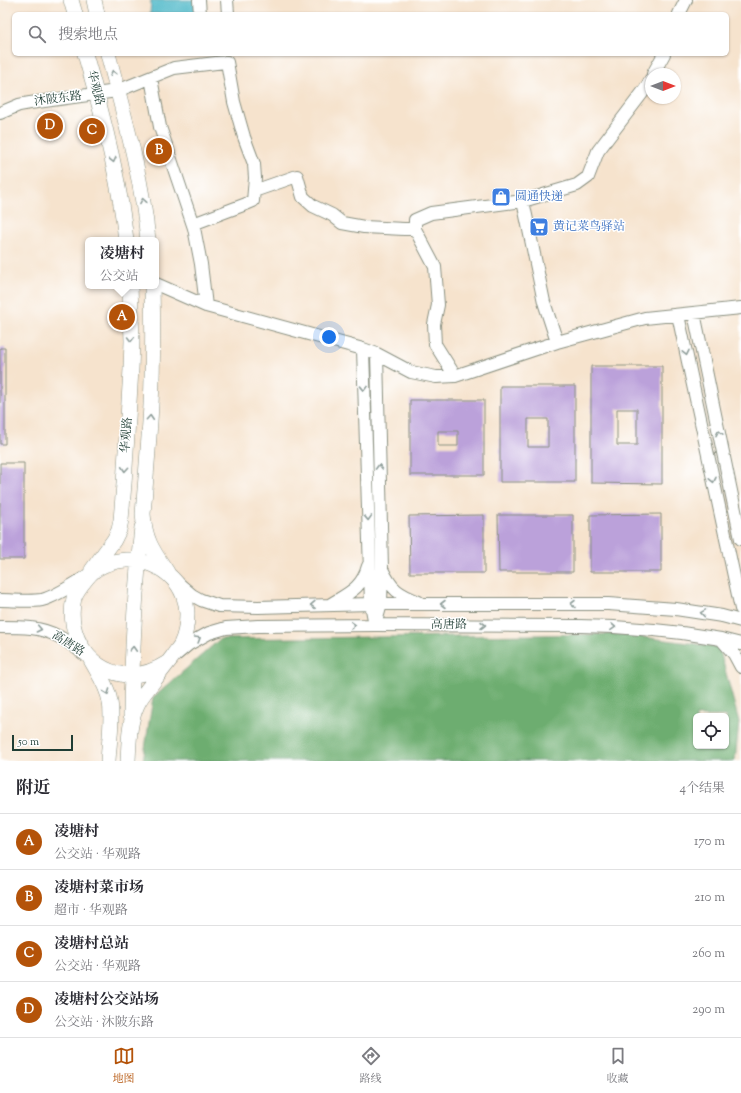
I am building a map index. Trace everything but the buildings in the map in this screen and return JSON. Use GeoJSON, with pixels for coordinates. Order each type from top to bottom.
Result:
{"type":"FeatureCollection","features":[{"type":"Feature","properties":{"kind":"main road"},"geometry":{"type":"LineString","coordinates":[[71,0],[74,12]]}},
{"type":"Feature","properties":{"kind":"main road"},"geometry":{"type":"LineString","coordinates":[[94,0],[97,12]]}},
{"type":"Feature","properties":{"kind":"main road","name":"华观路"},"geometry":{"type":"LineString","coordinates":[[86,56],[97,94],[117,178],[126,237]]}},
{"type":"Feature","properties":{"kind":"main road","name":"华观路"},"geometry":{"type":"LineString","coordinates":[[108,56],[134,155],[148,237]]}},
{"type":"Feature","properties":{"kind":"main road","name":"华观路"},"geometry":{"type":"LineString","coordinates":[[89,657],[80,645],[74,631],[72,613],[74,598],[80,587],[114,540],[119,530],[121,520],[132,341],[130,289]]}},
{"type":"Feature","properties":{"kind":"main road","name":"华观路"},"geometry":{"type":"LineString","coordinates":[[152,289],[152,379],[143,514],[145,533],[150,545],[183,594],[187,609],[187,627],[181,644],[167,663]]}},
{"type":"Feature","properties":{"kind":"main road"},"geometry":{"type":"LineString","coordinates":[[128,761],[138,560],[143,514]]}},
{"type":"Feature","properties":{"kind":"main road"},"geometry":{"type":"LineString","coordinates":[[90,574],[103,565],[112,562],[138,560],[156,566],[170,576]]}},
{"type":"Feature","properties":{"kind":"main road"},"geometry":{"type":"LineString","coordinates":[[89,657],[100,666],[111,671],[132,674],[141,674],[167,663]]}},
{"type":"Feature","properties":{"kind":"main road"},"geometry":{"type":"LineString","coordinates":[[89,657],[103,682],[110,702],[111,717],[108,761]]}},
{"type":"Feature","properties":{"kind":"main road"},"geometry":{"type":"LineString","coordinates":[[130,730],[137,704],[167,663]]}},
{"type":"Feature","properties":{"kind":"street"},"geometry":{"type":"LineString","coordinates":[[198,0],[200,12]]}},
{"type":"Feature","properties":{"kind":"street"},"geometry":{"type":"LineString","coordinates":[[227,0],[228,12]]}},
{"type":"Feature","properties":{"kind":"street"},"geometry":{"type":"LineString","coordinates":[[680,12],[686,0]]}},
{"type":"Feature","properties":{"kind":"street"},"geometry":{"type":"LineString","coordinates":[[656,68],[663,56]]}},
{"type":"Feature","properties":{"kind":"street"},"geometry":{"type":"LineString","coordinates":[[192,224],[253,201],[254,164],[244,137],[234,102],[227,58]]}},
{"type":"Feature","properties":{"kind":"street","name":"沐陂东路"},"geometry":{"type":"LineString","coordinates":[[0,113],[19,105],[117,91],[174,68],[201,59],[227,58]]}},
{"type":"Feature","properties":{"kind":"street"},"geometry":{"type":"LineString","coordinates":[[151,78],[160,127],[192,224],[201,264],[206,306]]}},
{"type":"Feature","properties":{"kind":"street"},"geometry":{"type":"LineString","coordinates":[[455,376],[435,344],[434,324],[438,305],[435,267],[415,229],[415,220],[431,213],[522,201],[577,185],[588,177],[598,151],[645,89]]}},
{"type":"Feature","properties":{"kind":"street"},"geometry":{"type":"LineString","coordinates":[[254,191],[297,176],[303,197],[313,206],[332,215],[342,223],[364,227],[415,229]]}},
{"type":"Feature","properties":{"kind":"street"},"geometry":{"type":"LineString","coordinates":[[522,201],[544,302],[557,342]]}},
{"type":"Feature","properties":{"kind":"street"},"geometry":{"type":"LineString","coordinates":[[159,285],[206,306],[362,349],[377,354],[411,372],[436,377],[455,376],[557,342],[645,318],[741,308]]}},
{"type":"Feature","properties":{"kind":"street"},"geometry":{"type":"LineString","coordinates":[[694,313],[741,539]]}},
{"type":"Feature","properties":{"kind":"street"},"geometry":{"type":"LineString","coordinates":[[678,315],[741,609]]}},
{"type":"Feature","properties":{"kind":"street"},"geometry":{"type":"LineString","coordinates":[[362,349],[369,559],[376,604]]}},
{"type":"Feature","properties":{"kind":"street"},"geometry":{"type":"LineString","coordinates":[[375,625],[376,604],[382,569],[377,354]]}},
{"type":"Feature","properties":{"kind":"street"},"geometry":{"type":"LineString","coordinates":[[330,604],[352,592],[363,580],[369,559]]}},
{"type":"Feature","properties":{"kind":"street"},"geometry":{"type":"LineString","coordinates":[[382,569],[388,581],[397,592],[403,596],[424,604]]}},
{"type":"Feature","properties":{"kind":"street"},"geometry":{"type":"LineString","coordinates":[[0,600],[41,600],[55,595],[90,574]]}},
{"type":"Feature","properties":{"kind":"street","name":"高唐路"},"geometry":{"type":"LineString","coordinates":[[170,576],[192,595],[205,602],[219,606],[330,604],[608,604],[676,608],[741,621]]}},
{"type":"Feature","properties":{"kind":"street","name":"高唐路"},"geometry":{"type":"LineString","coordinates":[[167,663],[185,648],[209,633],[226,628],[258,626],[614,626],[721,639],[741,644]]}},
{"type":"Feature","properties":{"kind":"street","name":"高唐路"},"geometry":{"type":"LineString","coordinates":[[0,627],[23,627],[44,630],[55,634],[89,657]]}},
{"type":"Feature","properties":{"kind":"street"},"geometry":{"type":"LineString","coordinates":[[721,639],[734,654],[741,667]]}},
{"type":"Feature","properties":{"kind":"green space"},"geometry":{"type":"Polygon","coordinates":[[[620,634],[719,647],[739,722],[735,761],[143,761],[153,698],[220,639],[620,634]]]}},
{"type":"Feature","properties":{"kind":"water"},"geometry":{"type":"Polygon","coordinates":[[[151,0],[195,0],[197,12],[150,12],[151,0]]]}},
{"type":"Feature","properties":{"kind":"place","name":"凌塘村公交站场"},"geometry":{"type":"Point","coordinates":[50,126]}},
{"type":"Feature","properties":{"kind":"place","name":"凌塘村总站"},"geometry":{"type":"Point","coordinates":[92,131]}},
{"type":"Feature","properties":{"kind":"place","name":"凌塘村菜市场"},"geometry":{"type":"Point","coordinates":[159,151]}},
{"type":"Feature","properties":{"kind":"place","name":"圆通快递"},"geometry":{"type":"Point","coordinates":[501,197]}},
{"type":"Feature","properties":{"kind":"place","name":"黄记菜鸟驿站"},"geometry":{"type":"Point","coordinates":[539,227]}},
{"type":"Feature","properties":{"kind":"place","name":"凌塘村"},"geometry":{"type":"Point","coordinates":[122,317]}}]}
